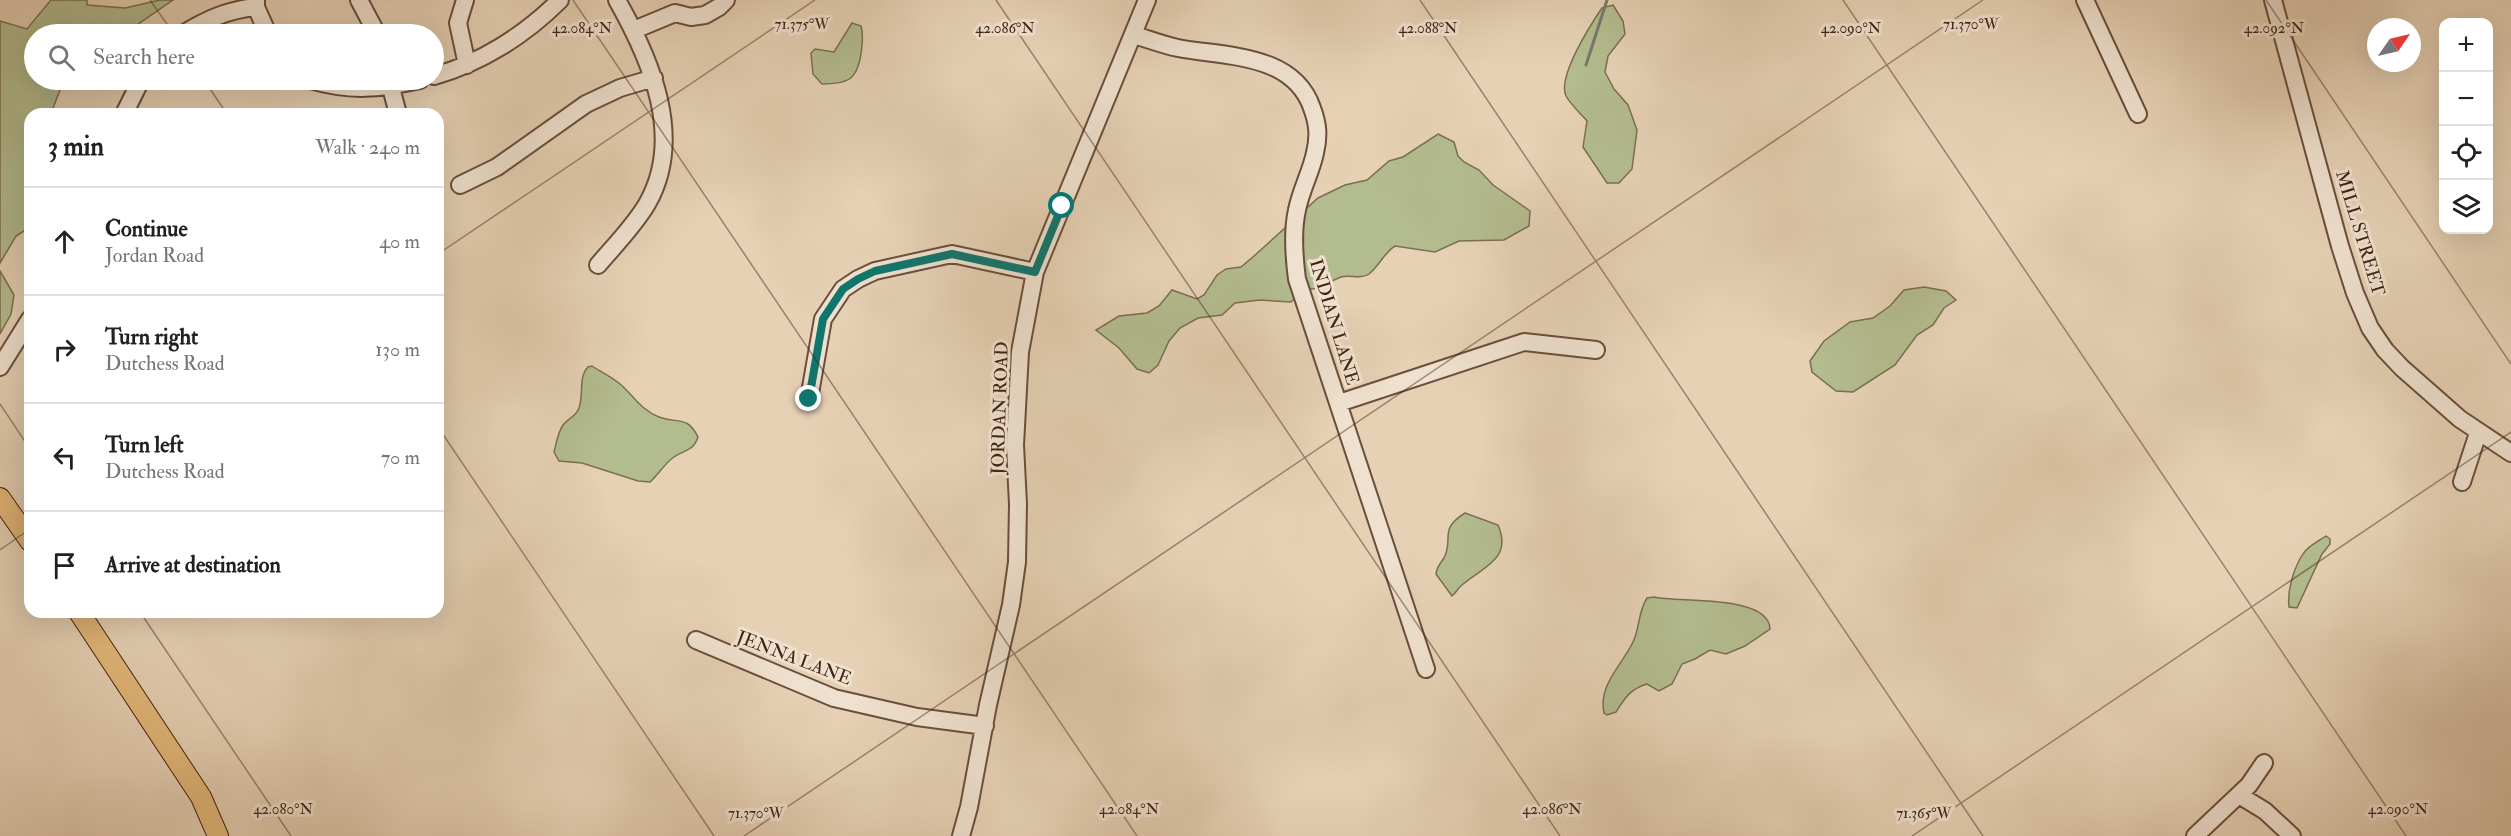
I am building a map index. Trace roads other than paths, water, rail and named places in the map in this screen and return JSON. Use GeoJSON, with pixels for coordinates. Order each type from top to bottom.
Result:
{"type":"FeatureCollection","features":[{"type":"Feature","properties":{"kind":"main road"},"geometry":{"type":"LineString","coordinates":[[0,498],[24,532]]}},
{"type":"Feature","properties":{"kind":"main road"},"geometry":{"type":"LineString","coordinates":[[83,618],[201,797],[218,836]]}},
{"type":"Feature","properties":{"kind":"street"},"geometry":{"type":"LineString","coordinates":[[359,0],[372,24]]}},
{"type":"Feature","properties":{"kind":"street"},"geometry":{"type":"LineString","coordinates":[[465,0],[458,23],[467,65]]}},
{"type":"Feature","properties":{"kind":"street"},"geometry":{"type":"LineString","coordinates":[[444,73],[467,65],[492,52],[534,24],[560,0]]}},
{"type":"Feature","properties":{"kind":"street"},"geometry":{"type":"LineString","coordinates":[[598,265],[640,214],[655,187],[663,138],[661,111],[654,78],[634,30],[617,0]]}},
{"type":"Feature","properties":{"kind":"street"},"geometry":{"type":"LineString","coordinates":[[634,30],[679,7],[691,16],[705,15],[726,0]]}},
{"type":"Feature","properties":{"kind":"street","name":"JORDAN ROAD"},"geometry":{"type":"LineString","coordinates":[[961,836],[1011,605],[1017,562],[1018,504],[1015,445],[1020,352],[1035,272],[1147,0]]}},
{"type":"Feature","properties":{"kind":"street"},"geometry":{"type":"LineString","coordinates":[[2085,0],[2138,114]]}},
{"type":"Feature","properties":{"kind":"street","name":"MILL STREET"},"geometry":{"type":"LineString","coordinates":[[2273,0],[2340,246],[2365,317],[2385,350],[2402,368],[2478,433],[2511,453]]}},
{"type":"Feature","properties":{"kind":"street"},"geometry":{"type":"LineString","coordinates":[[199,24],[224,12],[256,3],[264,24]]}},
{"type":"Feature","properties":{"kind":"street","name":"INDIAN LANE"},"geometry":{"type":"LineString","coordinates":[[1134,34],[1177,48],[1252,60],[1277,68],[1287,74],[1310,101],[1319,127],[1315,153],[1297,210],[1294,256],[1296,279],[1426,669]]}},
{"type":"Feature","properties":{"kind":"street"},"geometry":{"type":"LineString","coordinates":[[460,185],[502,163],[555,123],[586,104],[620,88],[654,78]]}},
{"type":"Feature","properties":{"kind":"street"},"geometry":{"type":"LineString","coordinates":[[127,108],[136,90]]}},
{"type":"Feature","properties":{"kind":"street"},"geometry":{"type":"LineString","coordinates":[[392,90],[396,108]]}},
{"type":"Feature","properties":{"kind":"street"},"geometry":{"type":"LineString","coordinates":[[809,399],[823,319],[843,289],[858,279],[875,271],[952,254],[1035,272]]}},
{"type":"Feature","properties":{"kind":"street"},"geometry":{"type":"LineString","coordinates":[[0,367],[24,329]]}},
{"type":"Feature","properties":{"kind":"street"},"geometry":{"type":"LineString","coordinates":[[1339,404],[1524,342],[1596,350]]}},
{"type":"Feature","properties":{"kind":"street"},"geometry":{"type":"LineString","coordinates":[[2462,482],[2478,433]]}},
{"type":"Feature","properties":{"kind":"street","name":"JENNA LANE"},"geometry":{"type":"LineString","coordinates":[[696,640],[834,698],[917,717],[985,726]]}},
{"type":"Feature","properties":{"kind":"street"},"geometry":{"type":"LineString","coordinates":[[2195,836],[2239,795],[2264,764]]}},
{"type":"Feature","properties":{"kind":"street"},"geometry":{"type":"LineString","coordinates":[[2239,795],[2265,811],[2292,836]]}},
{"type":"Feature","properties":{"kind":"waterway"},"geometry":{"type":"LineString","coordinates":[[1586,65],[1607,0]]}}]}
